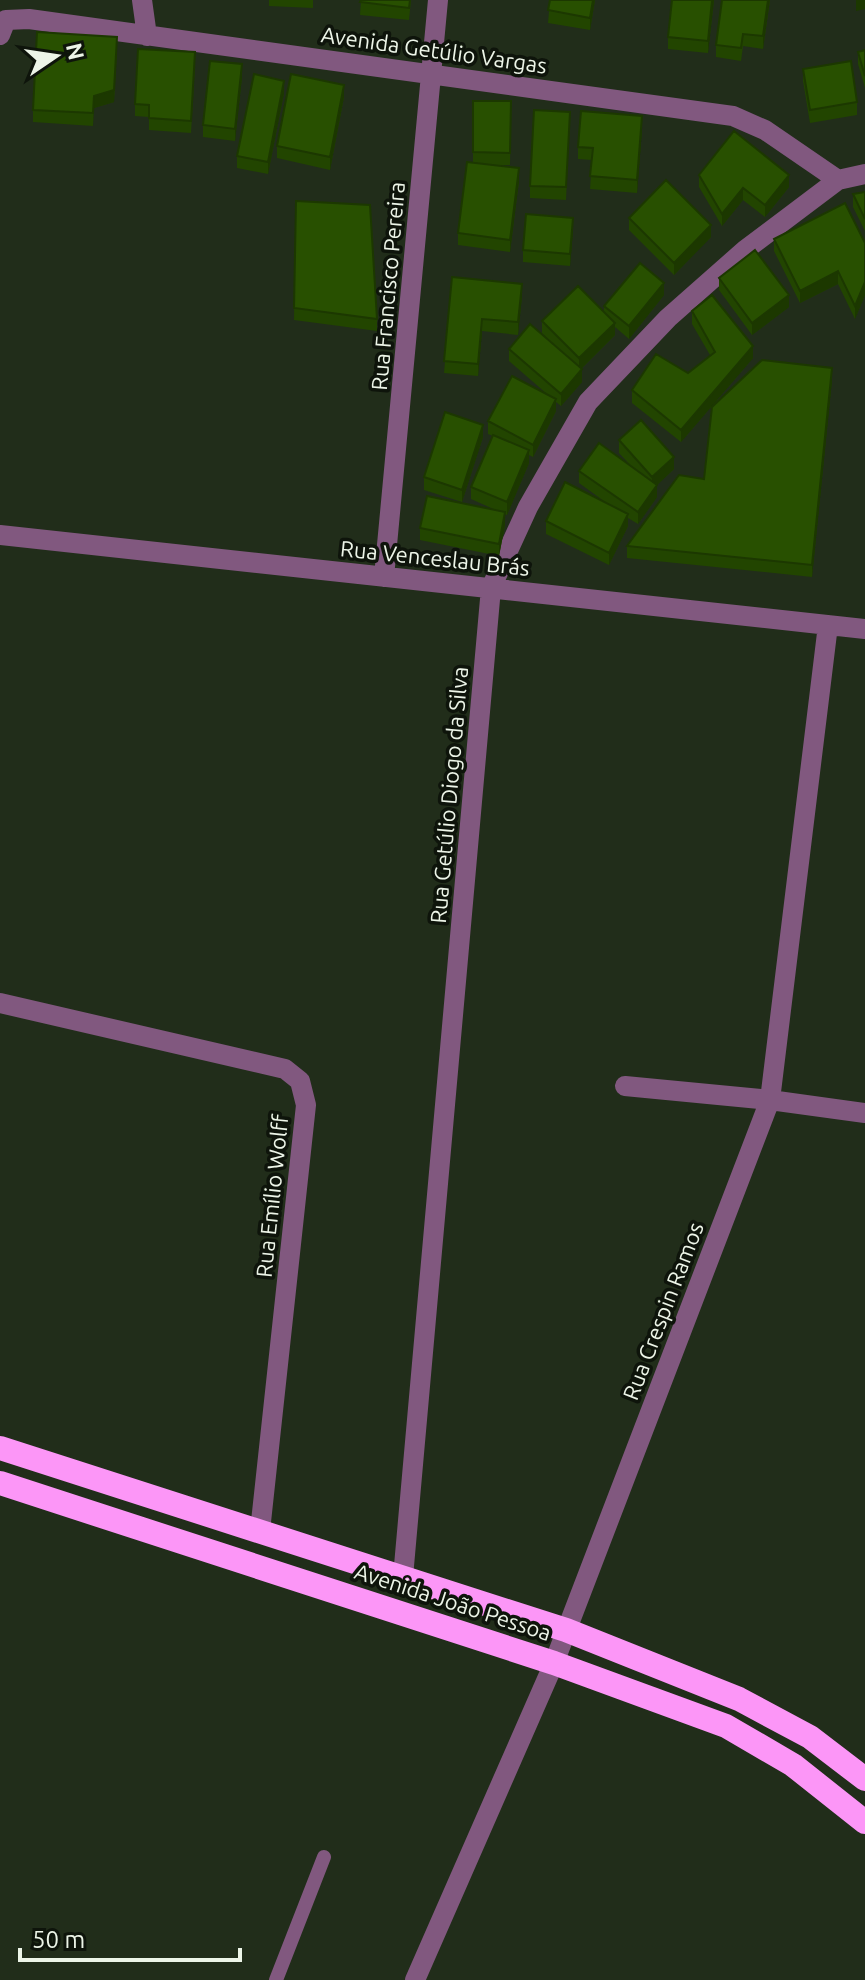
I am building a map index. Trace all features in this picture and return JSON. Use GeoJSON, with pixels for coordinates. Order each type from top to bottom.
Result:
{"type":"FeatureCollection","features":[{"type":"Feature","properties":{"kind":"highway","name":"Avenida João Pessoa"},"geometry":{"type":"LineString","coordinates":[[0,1448],[566,1630],[739,1699],[810,1737],[865,1779]]}},
{"type":"Feature","properties":{"kind":"highway","name":"Avenida João Pessoa"},"geometry":{"type":"LineString","coordinates":[[0,1483],[554,1663],[726,1726],[793,1765],[865,1822]]}},
{"type":"Feature","properties":{"kind":"street"},"geometry":{"type":"LineString","coordinates":[[142,0],[147,36]]}},
{"type":"Feature","properties":{"kind":"street","name":"Rua Francisco Pereira"},"geometry":{"type":"LineString","coordinates":[[384,577],[438,0]]}},
{"type":"Feature","properties":{"kind":"street","name":"Avenida Getúlio Vargas"},"geometry":{"type":"LineString","coordinates":[[3,28],[29,19],[733,116],[765,130],[838,180]]}},
{"type":"Feature","properties":{"kind":"street","name":"Rua Getúlio Diogo da Silva"},"geometry":{"type":"LineString","coordinates":[[403,1577],[491,588],[528,507],[588,402],[668,318],[745,250],[838,180],[865,174]]}},
{"type":"Feature","properties":{"kind":"street","name":"Rua Venceslau Brás"},"geometry":{"type":"LineString","coordinates":[[0,535],[865,629]]}},
{"type":"Feature","properties":{"kind":"street","name":"Rua Crespin Ramos"},"geometry":{"type":"LineString","coordinates":[[415,1980],[554,1663],[770,1100],[828,625]]}},
{"type":"Feature","properties":{"kind":"street","name":"Rua Emílio Wolff"},"geometry":{"type":"LineString","coordinates":[[0,1003],[285,1069],[300,1081],[306,1105],[260,1531]]}},
{"type":"Feature","properties":{"kind":"street"},"geometry":{"type":"LineString","coordinates":[[625,1086],[865,1113]]}},
{"type":"Feature","properties":{"kind":"lane"},"geometry":{"type":"LineString","coordinates":[[276,1980],[324,1857]]}},
{"type":"Feature","properties":{"kind":"building"},"geometry":{"type":"Polygon","coordinates":[[[361,0],[410,0],[409,8],[361,0]]]}},
{"type":"Feature","properties":{"kind":"building"},"geometry":{"type":"Polygon","coordinates":[[[550,0],[593,0],[590,18],[548,10],[550,0]]]}},
{"type":"Feature","properties":{"kind":"building"},"geometry":{"type":"Polygon","coordinates":[[[672,0],[712,0],[708,41],[668,37],[672,0]]]}},
{"type":"Feature","properties":{"kind":"building"},"geometry":{"type":"Polygon","coordinates":[[[722,0],[768,0],[763,36],[743,34],[741,48],[716,45],[722,0]]]}},
{"type":"Feature","properties":{"kind":"building"},"geometry":{"type":"Polygon","coordinates":[[[37,32],[117,37],[114,90],[94,96],[93,113],[33,110],[37,32]]]}},
{"type":"Feature","properties":{"kind":"building"},"geometry":{"type":"Polygon","coordinates":[[[138,49],[195,52],[191,121],[149,118],[149,105],[135,104],[138,49]]]}},
{"type":"Feature","properties":{"kind":"building"},"geometry":{"type":"Polygon","coordinates":[[[865,50],[865,76],[858,52],[865,50]]]}},
{"type":"Feature","properties":{"kind":"building"},"geometry":{"type":"Polygon","coordinates":[[[210,61],[242,64],[235,129],[203,125],[210,61]]]}},
{"type":"Feature","properties":{"kind":"building"},"geometry":{"type":"Polygon","coordinates":[[[851,61],[857,102],[810,110],[803,69],[851,61]]]}},
{"type":"Feature","properties":{"kind":"building"},"geometry":{"type":"Polygon","coordinates":[[[254,74],[284,81],[268,162],[237,156],[254,74]]]}},
{"type":"Feature","properties":{"kind":"building"},"geometry":{"type":"Polygon","coordinates":[[[291,74],[344,85],[330,157],[277,146],[291,74]]]}},
{"type":"Feature","properties":{"kind":"building"},"geometry":{"type":"Polygon","coordinates":[[[473,101],[511,101],[510,153],[473,152],[473,101]]]}},
{"type":"Feature","properties":{"kind":"building"},"geometry":{"type":"Polygon","coordinates":[[[534,110],[570,112],[566,187],[530,186],[534,110]]]}},
{"type":"Feature","properties":{"kind":"building"},"geometry":{"type":"Polygon","coordinates":[[[581,111],[642,116],[637,180],[590,176],[593,148],[578,147],[581,111]]]}},
{"type":"Feature","properties":{"kind":"building"},"geometry":{"type":"Polygon","coordinates":[[[734,131],[789,175],[765,205],[743,188],[722,214],[699,175],[734,131]]]}},
{"type":"Feature","properties":{"kind":"building"},"geometry":{"type":"Polygon","coordinates":[[[467,162],[519,168],[510,240],[458,233],[467,162]]]}},
{"type":"Feature","properties":{"kind":"building"},"geometry":{"type":"Polygon","coordinates":[[[666,180],[711,225],[674,263],[629,218],[666,180]]]}},
{"type":"Feature","properties":{"kind":"building"},"geometry":{"type":"Polygon","coordinates":[[[865,192],[865,219],[853,194],[865,192]]]}},
{"type":"Feature","properties":{"kind":"building"},"geometry":{"type":"Polygon","coordinates":[[[296,201],[370,205],[377,319],[294,308],[296,201]]]}},
{"type":"Feature","properties":{"kind":"building"},"geometry":{"type":"Polygon","coordinates":[[[845,203],[865,243],[865,282],[855,306],[838,271],[800,291],[774,239],[845,203]]]}},
{"type":"Feature","properties":{"kind":"building"},"geometry":{"type":"Polygon","coordinates":[[[526,214],[573,218],[570,254],[523,250],[526,214]]]}},
{"type":"Feature","properties":{"kind":"building"},"geometry":{"type":"Polygon","coordinates":[[[755,250],[789,295],[752,323],[719,278],[755,250]]]}},
{"type":"Feature","properties":{"kind":"building"},"geometry":{"type":"Polygon","coordinates":[[[640,263],[664,283],[629,326],[604,306],[640,263]]]}},
{"type":"Feature","properties":{"kind":"building"},"geometry":{"type":"Polygon","coordinates":[[[452,277],[522,284],[518,322],[482,319],[478,364],[444,361],[452,277]]]}},
{"type":"Feature","properties":{"kind":"building"},"geometry":{"type":"Polygon","coordinates":[[[578,286],[615,323],[579,358],[542,321],[578,286]]]}},
{"type":"Feature","properties":{"kind":"building"},"geometry":{"type":"Polygon","coordinates":[[[712,295],[753,346],[681,430],[632,390],[656,354],[688,373],[715,352],[692,311],[712,295]]]}},
{"type":"Feature","properties":{"kind":"building"},"geometry":{"type":"Polygon","coordinates":[[[530,324],[582,369],[561,394],[509,349],[530,324]]]}},
{"type":"Feature","properties":{"kind":"building"},"geometry":{"type":"Polygon","coordinates":[[[762,360],[832,368],[812,565],[627,546],[679,475],[704,479],[712,407],[762,360]]]}},
{"type":"Feature","properties":{"kind":"building"},"geometry":{"type":"Polygon","coordinates":[[[512,376],[556,399],[533,445],[488,421],[512,376]]]}},
{"type":"Feature","properties":{"kind":"building"},"geometry":{"type":"Polygon","coordinates":[[[445,412],[483,425],[462,490],[424,477],[445,412]]]}},
{"type":"Feature","properties":{"kind":"building"},"geometry":{"type":"Polygon","coordinates":[[[641,420],[674,457],[652,477],[619,440],[641,420]]]}},
{"type":"Feature","properties":{"kind":"building"},"geometry":{"type":"Polygon","coordinates":[[[493,435],[529,450],[507,502],[471,487],[493,435]]]}},
{"type":"Feature","properties":{"kind":"building"},"geometry":{"type":"Polygon","coordinates":[[[599,443],[657,485],[638,512],[579,471],[599,443]]]}},
{"type":"Feature","properties":{"kind":"building"},"geometry":{"type":"Polygon","coordinates":[[[565,482],[628,514],[609,553],[546,521],[565,482]]]}},
{"type":"Feature","properties":{"kind":"building"},"geometry":{"type":"Polygon","coordinates":[[[427,496],[505,512],[499,544],[420,528],[427,496]]]}}]}
